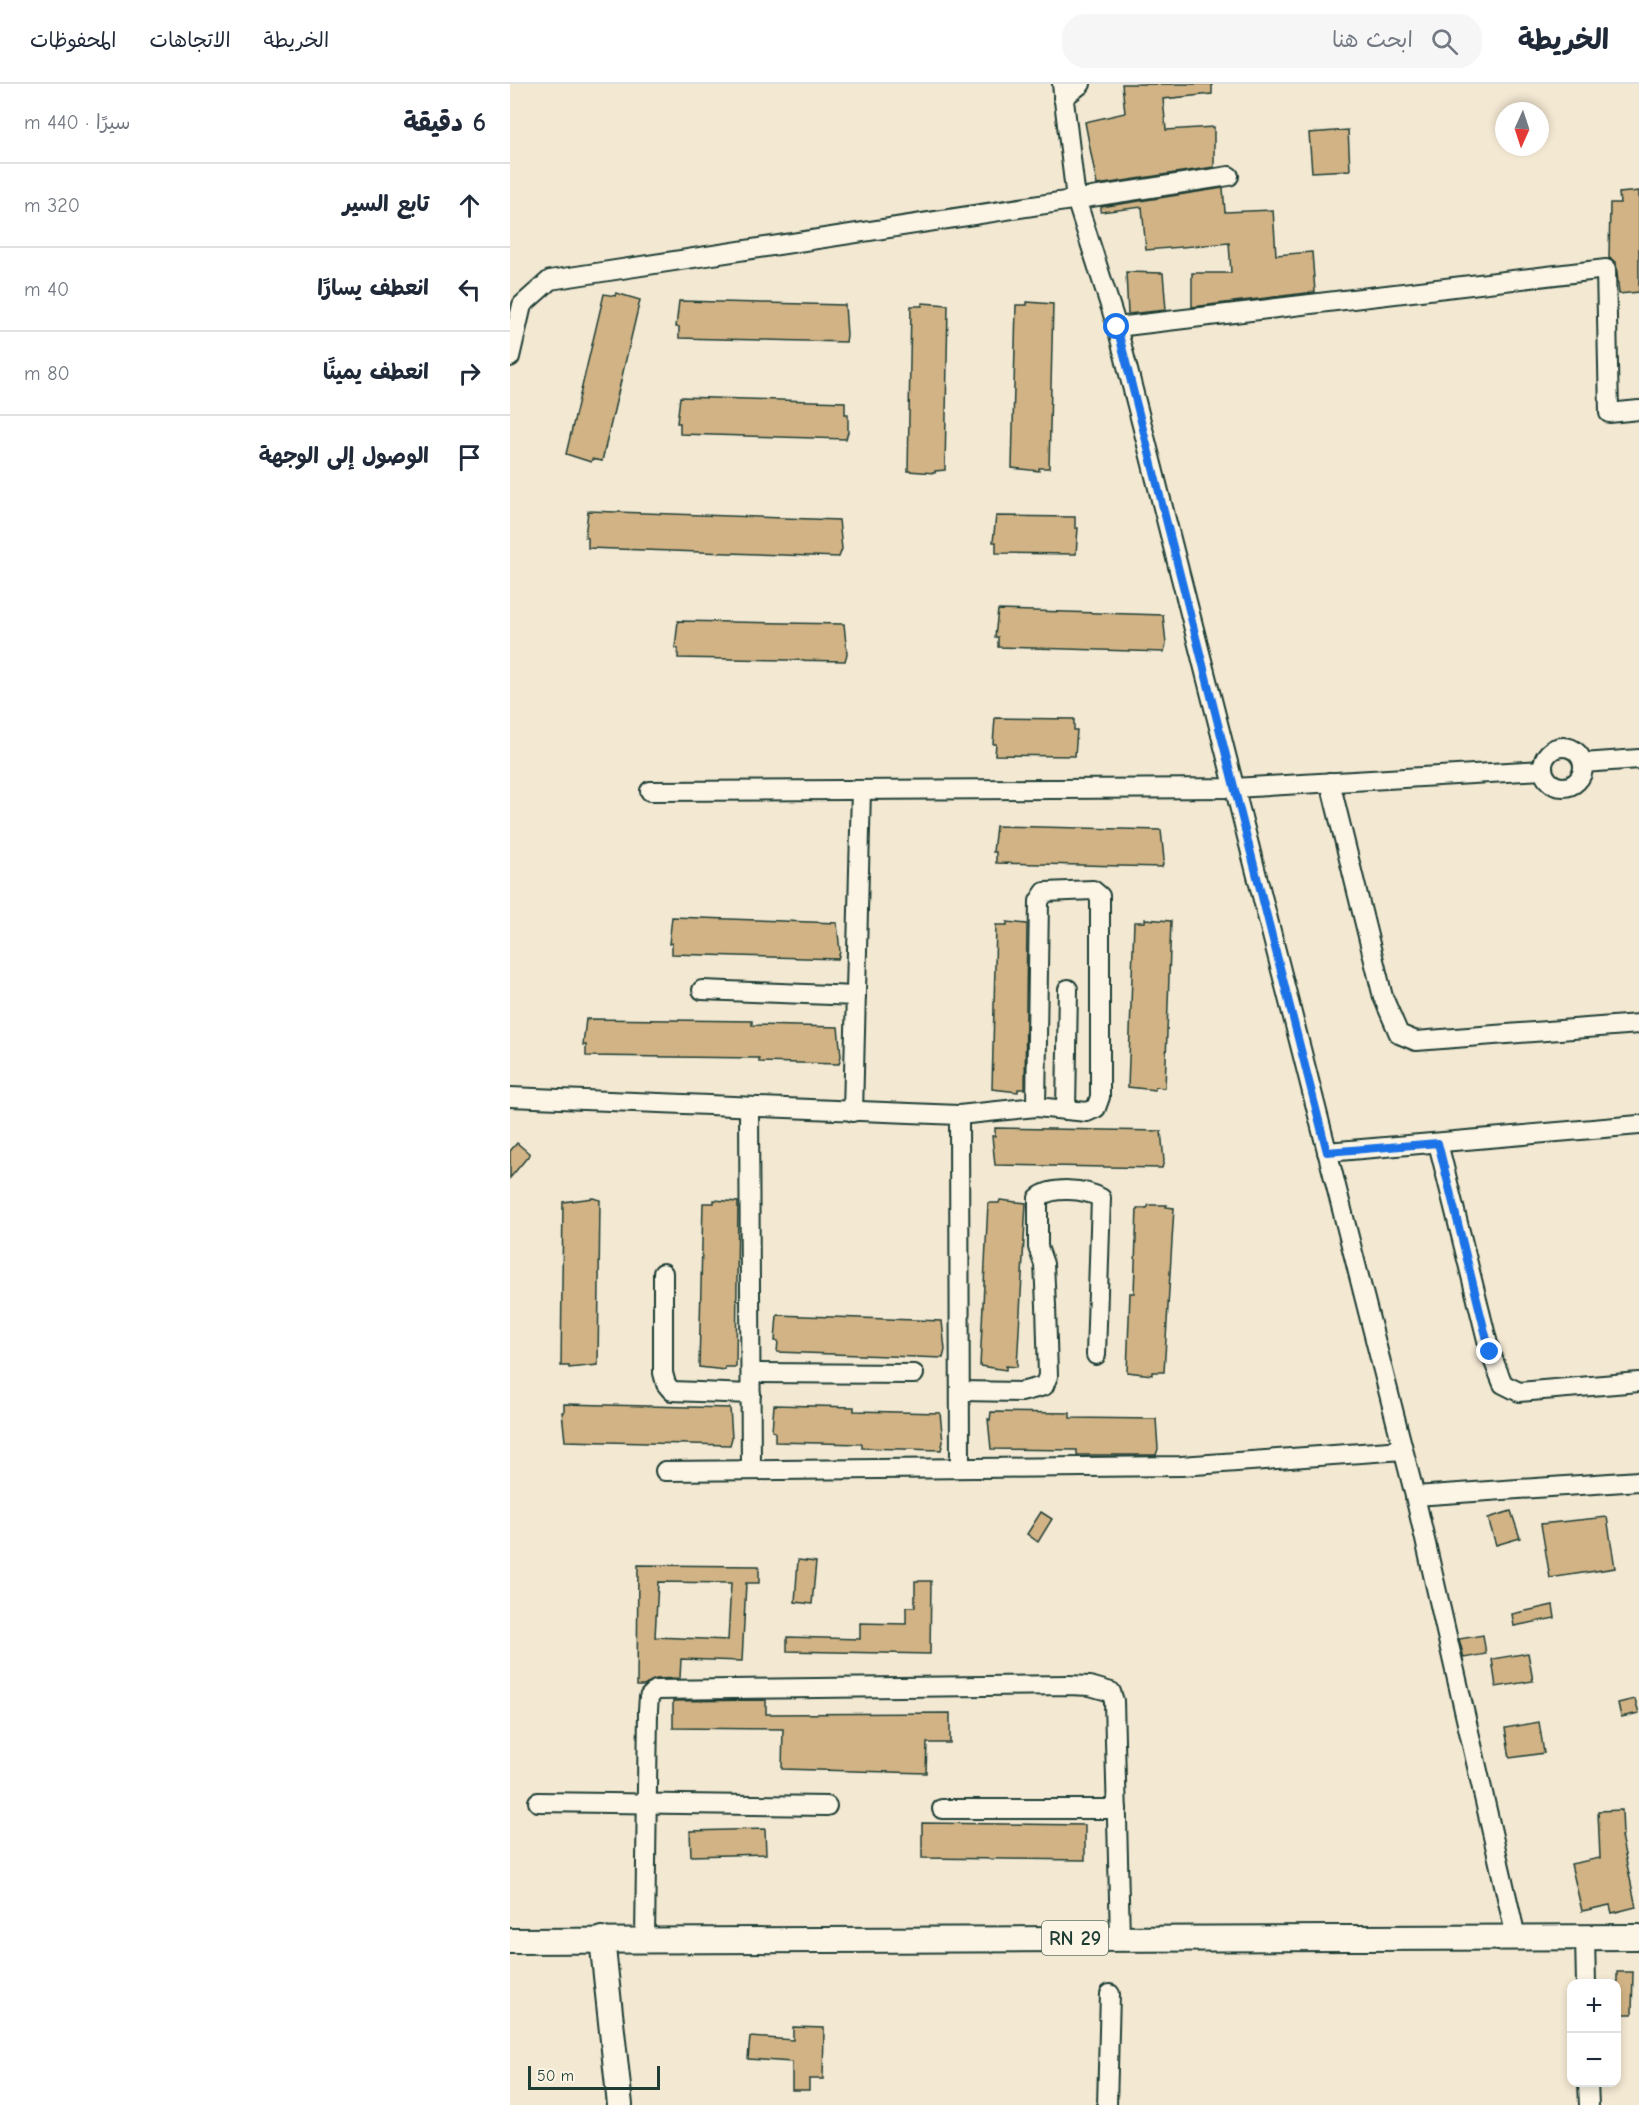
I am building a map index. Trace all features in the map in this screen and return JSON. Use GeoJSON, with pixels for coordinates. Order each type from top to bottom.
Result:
{"type":"FeatureCollection","features":[{"type":"Feature","properties":{"kind":"main road","name":"RN 29"},"geometry":{"type":"LineString","coordinates":[[510,1941],[1639,1937]]}},
{"type":"Feature","properties":{"kind":"main road"},"geometry":{"type":"LineString","coordinates":[[602,1939],[620,2105]]}},
{"type":"Feature","properties":{"kind":"street"},"geometry":{"type":"LineString","coordinates":[[1081,84],[1062,91],[1076,199],[1117,327],[1415,1496],[1516,1937]]}},
{"type":"Feature","properties":{"kind":"street"},"geometry":{"type":"LineString","coordinates":[[510,357],[522,305],[550,280],[1229,176]]}},
{"type":"Feature","properties":{"kind":"street"},"geometry":{"type":"LineString","coordinates":[[1117,327],[1606,269],[1609,413],[1639,410]]}},
{"type":"Feature","properties":{"kind":"street"},"geometry":{"type":"LineString","coordinates":[[1560,747],[1570,748],[1578,753],[1583,763],[1582,773],[1576,782],[1567,786],[1557,785],[1548,779],[1544,770],[1544,760],[1550,751],[1560,747]]}},
{"type":"Feature","properties":{"kind":"street"},"geometry":{"type":"LineString","coordinates":[[1583,763],[1639,759]]}},
{"type":"Feature","properties":{"kind":"street"},"geometry":{"type":"LineString","coordinates":[[651,791],[1234,788],[1544,770]]}},
{"type":"Feature","properties":{"kind":"street"},"geometry":{"type":"LineString","coordinates":[[1330,782],[1383,997],[1399,1035],[1416,1041],[1639,1024]]}},
{"type":"Feature","properties":{"kind":"street"},"geometry":{"type":"LineString","coordinates":[[853,1112],[861,790]]}},
{"type":"Feature","properties":{"kind":"street"},"geometry":{"type":"LineString","coordinates":[[510,1097],[748,1109],[959,1115],[1036,1107],[1087,1112],[1096,1108],[1100,1097],[1100,896],[1093,890],[1045,892],[1039,901],[1036,1107]]}},
{"type":"Feature","properties":{"kind":"street"},"geometry":{"type":"LineString","coordinates":[[1066,1110],[1068,989]]}},
{"type":"Feature","properties":{"kind":"street"},"geometry":{"type":"LineString","coordinates":[[702,990],[856,996]]}},
{"type":"Feature","properties":{"kind":"street"},"geometry":{"type":"LineString","coordinates":[[748,1109],[751,1470]]}},
{"type":"Feature","properties":{"kind":"street"},"geometry":{"type":"LineString","coordinates":[[959,1115],[960,1468]]}},
{"type":"Feature","properties":{"kind":"street"},"geometry":{"type":"LineString","coordinates":[[1327,1152],[1639,1125]]}},
{"type":"Feature","properties":{"kind":"street"},"geometry":{"type":"LineString","coordinates":[[1438,1143],[1490,1352],[1503,1384],[1519,1392],[1639,1382]]}},
{"type":"Feature","properties":{"kind":"street"},"geometry":{"type":"LineString","coordinates":[[960,1390],[1021,1392],[1044,1386],[1048,1376],[1044,1264],[1038,1247],[1037,1210],[1038,1198],[1044,1193],[1078,1191],[1092,1193],[1101,1198],[1095,1355]]}},
{"type":"Feature","properties":{"kind":"street"},"geometry":{"type":"LineString","coordinates":[[663,1273],[663,1373],[666,1384],[672,1391],[751,1394]]}},
{"type":"Feature","properties":{"kind":"street"},"geometry":{"type":"LineString","coordinates":[[751,1373],[914,1374]]}},
{"type":"Feature","properties":{"kind":"street"},"geometry":{"type":"LineString","coordinates":[[666,1471],[1180,1466],[1403,1450]]}},
{"type":"Feature","properties":{"kind":"street"},"geometry":{"type":"LineString","coordinates":[[1415,1496],[1639,1481]]}},
{"type":"Feature","properties":{"kind":"street"},"geometry":{"type":"LineString","coordinates":[[645,1939],[648,1710],[649,1697],[656,1690],[1068,1685],[1090,1686],[1111,1692],[1114,1701],[1120,1938]]}},
{"type":"Feature","properties":{"kind":"street"},"geometry":{"type":"LineString","coordinates":[[538,1802],[827,1806]]}},
{"type":"Feature","properties":{"kind":"street"},"geometry":{"type":"LineString","coordinates":[[942,1809],[1117,1809]]}},
{"type":"Feature","properties":{"kind":"street"},"geometry":{"type":"LineString","coordinates":[[1585,1938],[1586,1979]]}},
{"type":"Feature","properties":{"kind":"street"},"geometry":{"type":"LineString","coordinates":[[1107,2105],[1110,1994]]}},
{"type":"Feature","properties":{"kind":"street"},"geometry":{"type":"LineString","coordinates":[[1588,2087],[1589,2105]]}},
{"type":"Feature","properties":{"kind":"building"},"geometry":{"type":"Polygon","coordinates":[[[1122,84],[1212,84],[1212,94],[1163,99],[1166,130],[1214,127],[1214,167],[1097,185],[1085,122],[1125,113],[1122,84]]]}},
{"type":"Feature","properties":{"kind":"building"},"geometry":{"type":"Polygon","coordinates":[[[1348,130],[1350,170],[1312,172],[1309,133],[1348,130]]]}},
{"type":"Feature","properties":{"kind":"building"},"geometry":{"type":"Polygon","coordinates":[[[1223,188],[1225,212],[1273,210],[1276,255],[1312,252],[1315,292],[1192,307],[1192,273],[1231,273],[1229,243],[1146,250],[1142,207],[1101,212],[1101,207],[1223,188]]]}},
{"type":"Feature","properties":{"kind":"building"},"geometry":{"type":"Polygon","coordinates":[[[1639,191],[1639,292],[1619,294],[1616,262],[1609,258],[1610,203],[1620,203],[1619,193],[1639,191]]]}},
{"type":"Feature","properties":{"kind":"building"},"geometry":{"type":"Polygon","coordinates":[[[1126,272],[1163,273],[1166,310],[1128,314],[1126,272]]]}},
{"type":"Feature","properties":{"kind":"building"},"geometry":{"type":"Polygon","coordinates":[[[616,293],[640,300],[602,461],[592,459],[591,462],[566,454],[604,294],[615,296],[616,293]]]}},
{"type":"Feature","properties":{"kind":"building"},"geometry":{"type":"Polygon","coordinates":[[[679,301],[845,305],[846,342],[679,338],[679,327],[676,327],[679,301]]]}},
{"type":"Feature","properties":{"kind":"building"},"geometry":{"type":"Polygon","coordinates":[[[1027,302],[1053,304],[1049,468],[1039,468],[1039,471],[1012,468],[1016,305],[1027,305],[1027,302]]]}},
{"type":"Feature","properties":{"kind":"building"},"geometry":{"type":"Polygon","coordinates":[[[922,303],[948,305],[945,470],[935,471],[935,473],[908,471],[911,306],[922,306],[922,303]]]}},
{"type":"Feature","properties":{"kind":"building"},"geometry":{"type":"Polygon","coordinates":[[[680,397],[845,402],[848,432],[846,439],[680,434],[680,423],[677,423],[680,397]]]}},
{"type":"Feature","properties":{"kind":"building"},"geometry":{"type":"Polygon","coordinates":[[[588,511],[839,520],[842,549],[839,557],[588,548],[588,538],[585,537],[588,511]]]}},
{"type":"Feature","properties":{"kind":"building"},"geometry":{"type":"Polygon","coordinates":[[[996,516],[1075,517],[1075,528],[1078,528],[1076,554],[996,553],[996,542],[993,542],[996,516]]]}},
{"type":"Feature","properties":{"kind":"building"},"geometry":{"type":"Polygon","coordinates":[[[998,610],[1163,615],[1166,644],[1164,652],[998,647],[998,637],[995,637],[998,610]]]}},
{"type":"Feature","properties":{"kind":"building"},"geometry":{"type":"Polygon","coordinates":[[[678,621],[844,624],[847,654],[845,661],[678,658],[678,648],[675,648],[678,621]]]}},
{"type":"Feature","properties":{"kind":"building"},"geometry":{"type":"Polygon","coordinates":[[[995,718],[1074,719],[1074,730],[1077,730],[1075,756],[995,755],[996,744],[993,744],[995,718]]]}},
{"type":"Feature","properties":{"kind":"building"},"geometry":{"type":"Polygon","coordinates":[[[996,826],[1161,830],[1164,860],[1162,867],[996,863],[996,852],[993,852],[996,826]]]}},
{"type":"Feature","properties":{"kind":"building"},"geometry":{"type":"Polygon","coordinates":[[[672,917],[837,923],[840,952],[838,959],[672,954],[672,943],[669,944],[672,917]]]}},
{"type":"Feature","properties":{"kind":"building"},"geometry":{"type":"Polygon","coordinates":[[[1145,919],[1171,921],[1165,1088],[1155,1087],[1155,1090],[1128,1087],[1134,922],[1145,922],[1145,919]]]}},
{"type":"Feature","properties":{"kind":"building"},"geometry":{"type":"Polygon","coordinates":[[[1007,922],[1027,924],[1025,1089],[1018,1089],[1018,1092],[992,1089],[996,925],[1007,925],[1007,922]]]}},
{"type":"Feature","properties":{"kind":"building"},"geometry":{"type":"Polygon","coordinates":[[[586,1019],[752,1021],[752,1025],[838,1027],[841,1056],[839,1064],[759,1062],[759,1058],[586,1056],[586,1045],[583,1045],[586,1019]]]}},
{"type":"Feature","properties":{"kind":"building"},"geometry":{"type":"Polygon","coordinates":[[[995,1128],[1161,1131],[1164,1161],[1162,1168],[995,1165],[992,1136],[995,1136],[995,1128]]]}},
{"type":"Feature","properties":{"kind":"building"},"geometry":{"type":"Polygon","coordinates":[[[517,1143],[530,1154],[510,1178],[510,1151],[517,1143]]]}},
{"type":"Feature","properties":{"kind":"building"},"geometry":{"type":"Polygon","coordinates":[[[593,1198],[600,1200],[598,1365],[569,1368],[569,1366],[561,1366],[563,1202],[593,1198]]]}},
{"type":"Feature","properties":{"kind":"building"},"geometry":{"type":"Polygon","coordinates":[[[714,1200],[738,1202],[736,1367],[725,1367],[725,1370],[699,1367],[703,1203],[714,1203],[714,1200]]]}},
{"type":"Feature","properties":{"kind":"building"},"geometry":{"type":"Polygon","coordinates":[[[1000,1200],[1026,1203],[1017,1367],[1006,1366],[1006,1370],[980,1366],[988,1203],[999,1203],[1000,1200]]]}},
{"type":"Feature","properties":{"kind":"building"},"geometry":{"type":"Polygon","coordinates":[[[1149,1205],[1167,1205],[1166,1207],[1174,1208],[1164,1372],[1152,1372],[1152,1375],[1127,1372],[1130,1293],[1134,1293],[1137,1208],[1147,1208],[1149,1205]]]}},
{"type":"Feature","properties":{"kind":"building"},"geometry":{"type":"Polygon","coordinates":[[[777,1315],[942,1321],[945,1350],[943,1358],[777,1352],[778,1341],[775,1341],[777,1315]]]}},
{"type":"Feature","properties":{"kind":"building"},"geometry":{"type":"Polygon","coordinates":[[[564,1404],[730,1408],[732,1438],[730,1445],[565,1441],[562,1412],[564,1412],[564,1404]]]}},
{"type":"Feature","properties":{"kind":"building"},"geometry":{"type":"Polygon","coordinates":[[[774,1405],[854,1407],[854,1411],[940,1413],[943,1442],[941,1450],[862,1448],[862,1444],[775,1442],[775,1432],[772,1431],[774,1405]]]}},
{"type":"Feature","properties":{"kind":"building"},"geometry":{"type":"Polygon","coordinates":[[[991,1412],[1070,1413],[1070,1418],[1156,1419],[1158,1449],[1156,1455],[1077,1455],[1077,1450],[991,1449],[988,1419],[990,1420],[991,1412]]]}},
{"type":"Feature","properties":{"kind":"building"},"geometry":{"type":"Polygon","coordinates":[[[1511,1511],[1520,1538],[1496,1545],[1488,1518],[1511,1511]]]}},
{"type":"Feature","properties":{"kind":"building"},"geometry":{"type":"Polygon","coordinates":[[[1041,1512],[1052,1519],[1038,1542],[1027,1534],[1041,1512]]]}},
{"type":"Feature","properties":{"kind":"building"},"geometry":{"type":"Polygon","coordinates":[[[1607,1517],[1615,1568],[1550,1578],[1541,1524],[1607,1517]]]}},
{"type":"Feature","properties":{"kind":"building"},"geometry":{"type":"Polygon","coordinates":[[[798,1560],[816,1562],[812,1604],[795,1602],[798,1560]]]}},
{"type":"Feature","properties":{"kind":"building"},"geometry":{"type":"Polygon","coordinates":[[[638,1565],[759,1566],[759,1583],[746,1583],[742,1661],[681,1659],[680,1678],[656,1679],[644,1686],[637,1686],[638,1565]],[[658,1582],[655,1637],[728,1640],[731,1583],[658,1582]]]}},
{"type":"Feature","properties":{"kind":"building"},"geometry":{"type":"Polygon","coordinates":[[[915,1581],[931,1581],[930,1654],[787,1651],[787,1637],[860,1639],[860,1623],[906,1624],[906,1607],[915,1607],[915,1581]]]}},
{"type":"Feature","properties":{"kind":"building"},"geometry":{"type":"Polygon","coordinates":[[[1553,1605],[1555,1618],[1514,1626],[1512,1614],[1553,1605]]]}},
{"type":"Feature","properties":{"kind":"building"},"geometry":{"type":"Polygon","coordinates":[[[1483,1635],[1486,1654],[1464,1658],[1459,1639],[1483,1635]]]}},
{"type":"Feature","properties":{"kind":"building"},"geometry":{"type":"Polygon","coordinates":[[[1528,1653],[1533,1681],[1496,1687],[1492,1659],[1528,1653]]]}},
{"type":"Feature","properties":{"kind":"building"},"geometry":{"type":"Polygon","coordinates":[[[1635,1699],[1639,1713],[1621,1717],[1618,1703],[1635,1699]]]}},
{"type":"Feature","properties":{"kind":"building"},"geometry":{"type":"Polygon","coordinates":[[[766,1700],[766,1714],[950,1713],[950,1743],[927,1743],[926,1773],[782,1769],[783,1729],[673,1728],[673,1701],[766,1700]]]}},
{"type":"Feature","properties":{"kind":"building"},"geometry":{"type":"Polygon","coordinates":[[[1539,1722],[1544,1753],[1510,1758],[1505,1728],[1539,1722]]]}},
{"type":"Feature","properties":{"kind":"building"},"geometry":{"type":"Polygon","coordinates":[[[1622,1810],[1623,1835],[1621,1836],[1636,1907],[1612,1913],[1610,1905],[1582,1911],[1571,1864],[1600,1858],[1598,1811],[1622,1810]]]}},
{"type":"Feature","properties":{"kind":"building"},"geometry":{"type":"Polygon","coordinates":[[[922,1823],[1085,1825],[1085,1860],[922,1858],[922,1823]]]}},
{"type":"Feature","properties":{"kind":"building"},"geometry":{"type":"Polygon","coordinates":[[[765,1829],[766,1854],[691,1856],[690,1831],[765,1829]]]}},
{"type":"Feature","properties":{"kind":"building"},"geometry":{"type":"Polygon","coordinates":[[[1617,1972],[1633,1972],[1632,2014],[1621,2014],[1621,1979],[1617,1979],[1617,1972]]]}},
{"type":"Feature","properties":{"kind":"building"},"geometry":{"type":"Polygon","coordinates":[[[793,2027],[824,2028],[823,2079],[809,2079],[809,2090],[792,2090],[792,2062],[748,2059],[750,2037],[793,2040],[793,2027]]]}},
{"type":"Feature","properties":{"kind":"route"},"geometry":{"type":"LineString","coordinates":[[1117,327],[1327,1152],[1438,1143],[1490,1352]]}}]}
